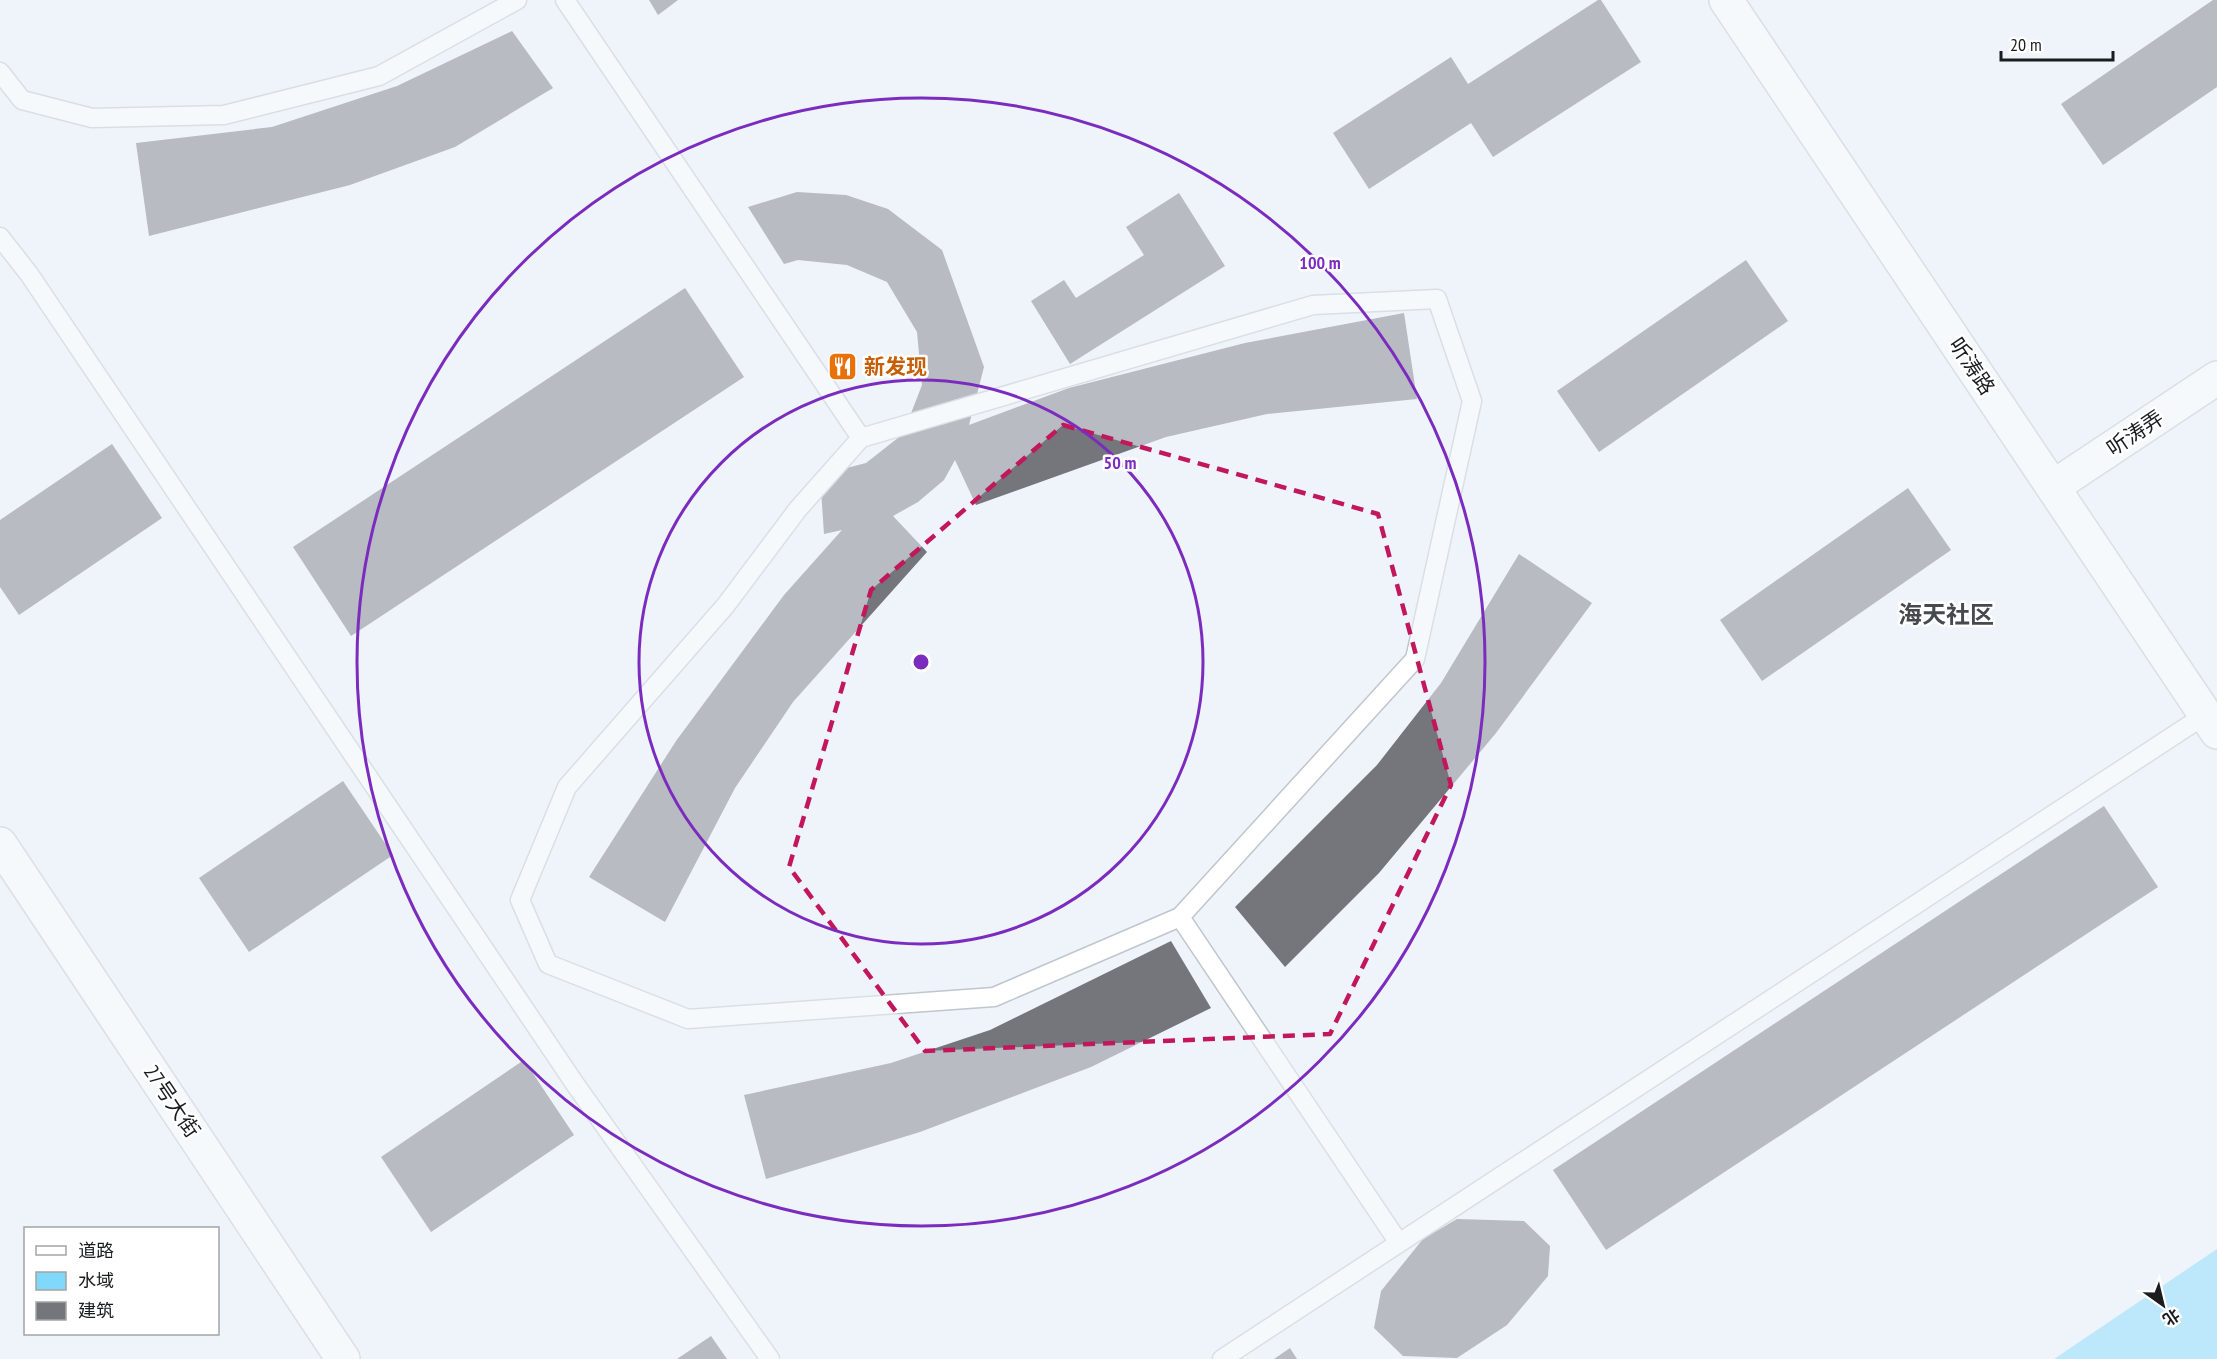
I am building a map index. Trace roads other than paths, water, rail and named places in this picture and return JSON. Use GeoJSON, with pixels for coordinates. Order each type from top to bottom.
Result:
{"type":"FeatureCollection","features":[{"type":"Feature","properties":{"kind":"street","name":"听涛路"},"geometry":{"type":"LineString","coordinates":[[1726,0],[2211,724]]}},
{"type":"Feature","properties":{"kind":"street","name":"听涛弄"},"geometry":{"type":"LineString","coordinates":[[2053,487],[2217,378]]}},
{"type":"Feature","properties":{"kind":"street","name":"27号大街"},"geometry":{"type":"LineString","coordinates":[[0,844],[343,1359]]}},
{"type":"Feature","properties":{"kind":"lane"},"geometry":{"type":"LineString","coordinates":[[0,72],[22,100],[92,118],[224,115],[379,76],[517,0]]}},
{"type":"Feature","properties":{"kind":"lane"},"geometry":{"type":"LineString","coordinates":[[565,0],[861,438]]}},
{"type":"Feature","properties":{"kind":"lane"},"geometry":{"type":"LineString","coordinates":[[0,237],[29,274],[575,1084],[770,1359]]}},
{"type":"Feature","properties":{"kind":"lane"},"geometry":{"type":"LineString","coordinates":[[1437,298],[1472,401],[1415,659],[1180,917],[994,997],[688,1018],[548,964],[520,900],[567,787],[726,605],[798,509],[861,438],[1313,305],[1437,298]]}},
{"type":"Feature","properties":{"kind":"lane"},"geometry":{"type":"LineString","coordinates":[[1222,1359],[1399,1243],[2211,724]]}},
{"type":"Feature","properties":{"kind":"lane"},"geometry":{"type":"LineString","coordinates":[[1180,917],[1399,1243]]}},
{"type":"Feature","properties":{"kind":"water"},"geometry":{"type":"Polygon","coordinates":[[[2217,1249],[2217,1359],[2054,1359],[2217,1249]]]}},
{"type":"Feature","properties":{"kind":"place","name":"新发现"},"geometry":{"type":"Point","coordinates":[843,366]}},
{"type":"Feature","properties":{"kind":"district","name":"海天社区"},"geometry":{"type":"Point","coordinates":[1946,614]}}]}
